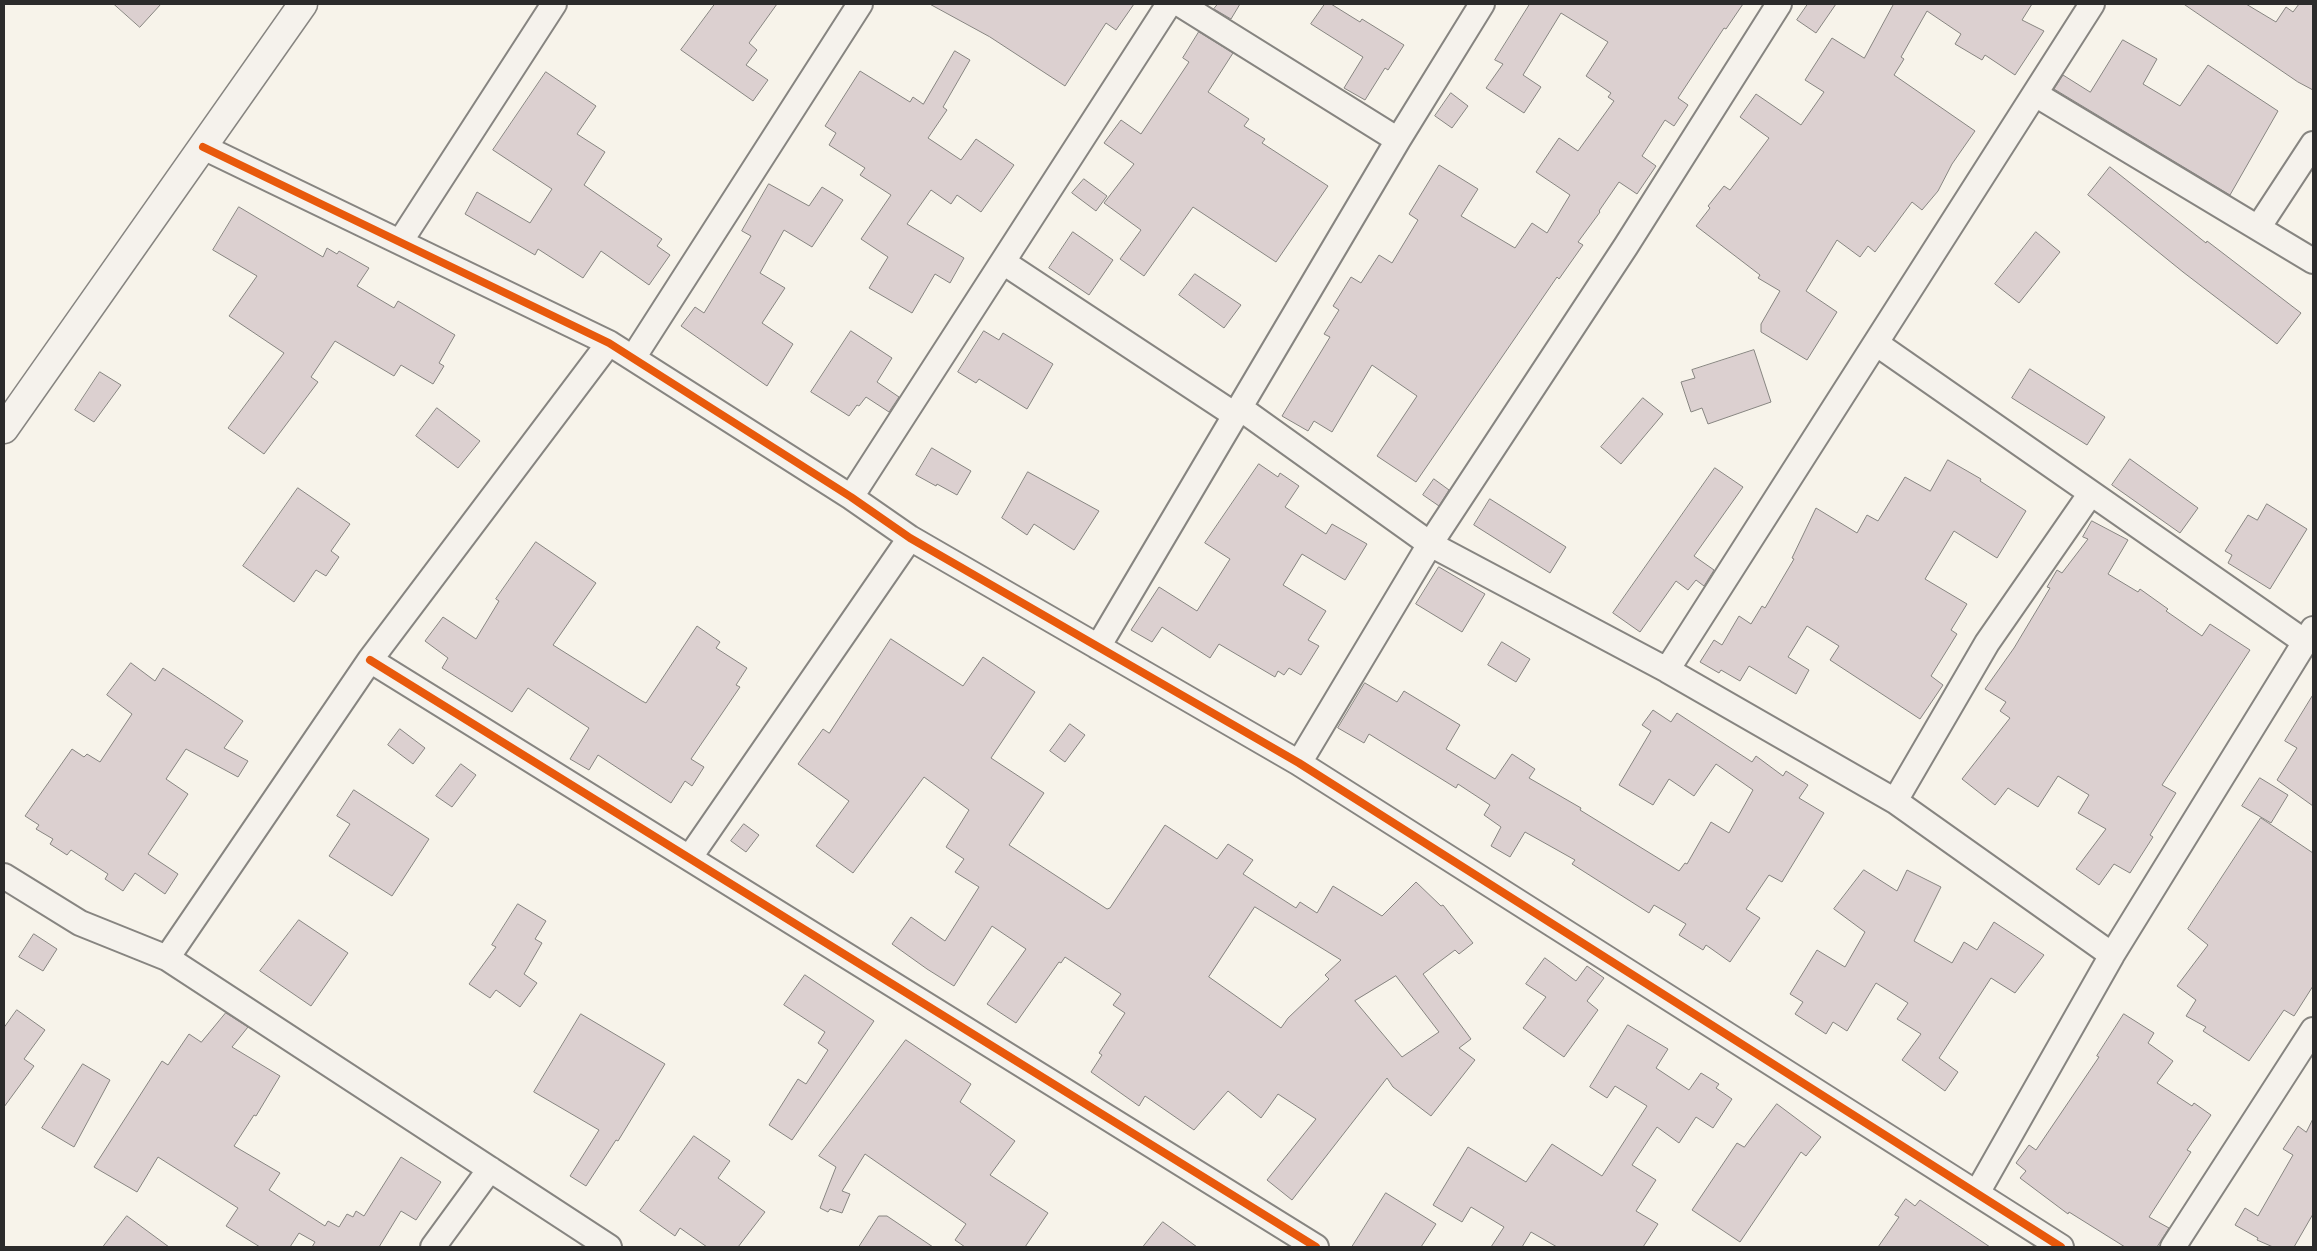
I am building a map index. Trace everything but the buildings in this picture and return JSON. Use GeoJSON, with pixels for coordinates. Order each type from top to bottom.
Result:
{"type":"FeatureCollection","features":[{"type":"Feature","properties":{"kind":"street"},"geometry":{"type":"LineString","coordinates":[[4,429],[303,4]]}},
{"type":"Feature","properties":{"kind":"street"},"geometry":{"type":"LineString","coordinates":[[400,242],[554,4]]}},
{"type":"Feature","properties":{"kind":"street"},"geometry":{"type":"LineString","coordinates":[[633,358],[860,4]]}},
{"type":"Feature","properties":{"kind":"street"},"geometry":{"type":"LineString","coordinates":[[851,498],[1169,4]]}},
{"type":"Feature","properties":{"kind":"street"},"geometry":{"type":"LineString","coordinates":[[1180,4],[1398,140]]}},
{"type":"Feature","properties":{"kind":"street"},"geometry":{"type":"LineString","coordinates":[[1098,647],[1398,140],[1482,4]]}},
{"type":"Feature","properties":{"kind":"street"},"geometry":{"type":"LineString","coordinates":[[1299,763],[1430,544],[1632,238],[1779,4]]}},
{"type":"Feature","properties":{"kind":"street"},"geometry":{"type":"LineString","coordinates":[[1667,670],[1877,344],[2092,4]]}},
{"type":"Feature","properties":{"kind":"street"},"geometry":{"type":"LineString","coordinates":[[2035,94],[2313,261]]}},
{"type":"Feature","properties":{"kind":"street"},"geometry":{"type":"LineString","coordinates":[[2258,228],[2313,144]]}},
{"type":"Feature","properties":{"kind":"street"},"geometry":{"type":"LineString","coordinates":[[203,147],[609,343],[910,538],[1299,763],[2061,1247]]}},
{"type":"Feature","properties":{"kind":"street"},"geometry":{"type":"LineString","coordinates":[[1003,262],[1237,412],[1430,544],[1667,670],[1895,802],[2112,954]]}},
{"type":"Feature","properties":{"kind":"street"},"geometry":{"type":"LineString","coordinates":[[167,958],[370,660],[609,343]]}},
{"type":"Feature","properties":{"kind":"street"},"geometry":{"type":"LineString","coordinates":[[1877,344],[2092,493],[2309,635],[2112,954],[1977,1193]]}},
{"type":"Feature","properties":{"kind":"street"},"geometry":{"type":"LineString","coordinates":[[1895,802],[1987,643],[2092,493]]}},
{"type":"Feature","properties":{"kind":"street"},"geometry":{"type":"LineString","coordinates":[[690,857],[910,538]]}},
{"type":"Feature","properties":{"kind":"street"},"geometry":{"type":"LineString","coordinates":[[370,660],[1316,1247]]}},
{"type":"Feature","properties":{"kind":"street"},"geometry":{"type":"LineString","coordinates":[[4,876],[80,923],[167,958],[609,1247]]}},
{"type":"Feature","properties":{"kind":"street"},"geometry":{"type":"LineString","coordinates":[[2172,1247],[2313,1030]]}},
{"type":"Feature","properties":{"kind":"street"},"geometry":{"type":"LineString","coordinates":[[433,1247],[490,1169]]}},
{"type":"Feature","properties":{"kind":"cycle path"},"geometry":{"type":"LineString","coordinates":[[203,147],[609,343],[851,497],[910,538],[1299,763],[2061,1247]]}},
{"type":"Feature","properties":{"kind":"cycle path"},"geometry":{"type":"LineString","coordinates":[[370,660],[1316,1247]]}}]}
